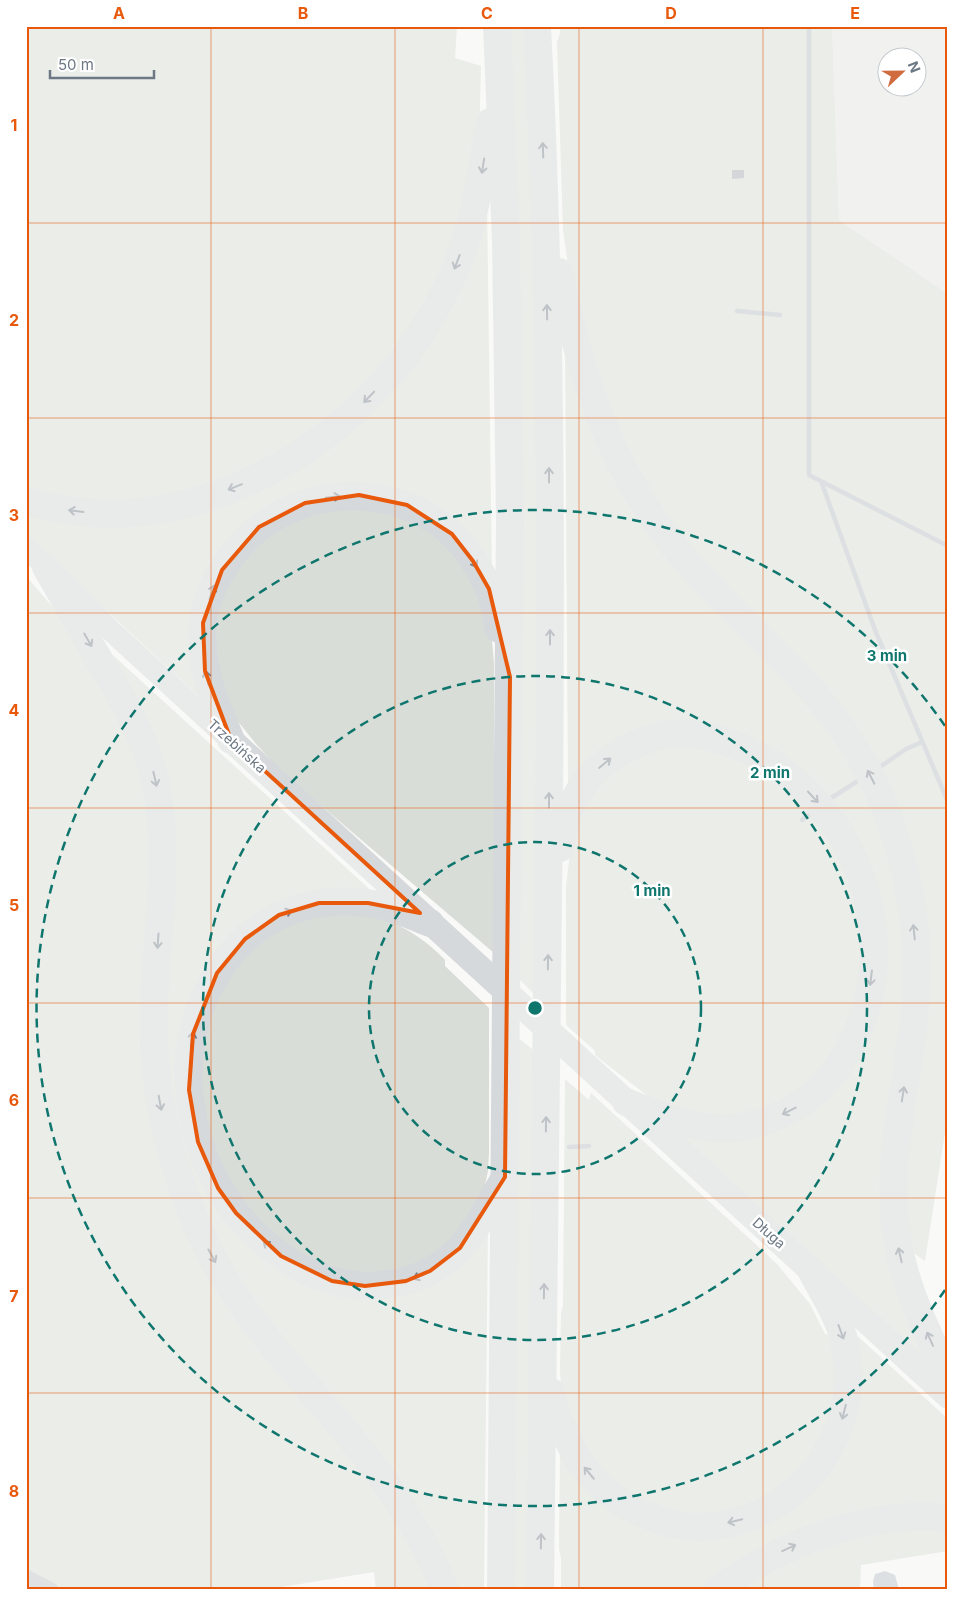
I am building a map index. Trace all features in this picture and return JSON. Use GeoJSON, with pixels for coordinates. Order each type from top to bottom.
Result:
{"type":"FeatureCollection","features":[{"type":"Feature","properties":{"kind":"highway"},"geometry":{"type":"LineString","coordinates":[[497,26],[508,334],[510,677],[501,1590]]}},
{"type":"Feature","properties":{"kind":"highway"},"geometry":{"type":"LineString","coordinates":[[537,26],[544,199],[549,417],[548,901],[540,1590]]}},
{"type":"Feature","properties":{"kind":"highway"},"geometry":{"type":"LineString","coordinates":[[26,500],[54,508],[79,512],[119,514],[154,510],[204,499],[252,480],[278,466],[328,433],[359,407],[385,380],[406,354],[434,312],[454,271],[473,216],[479,189],[499,66]]}},
{"type":"Feature","properties":{"kind":"highway"},"geometry":{"type":"LineString","coordinates":[[544,199],[568,318],[580,363],[606,435],[633,486],[652,517],[678,552],[802,680],[828,710],[875,784],[891,823],[904,865],[912,908],[916,948],[916,994],[909,1057],[896,1140],[893,1188],[894,1216],[898,1243],[910,1287],[924,1324],[948,1375]]}},
{"type":"Feature","properties":{"kind":"highway"},"geometry":{"type":"LineString","coordinates":[[231,740],[208,686],[204,664],[203,623],[214,584],[235,551],[248,535],[288,510],[325,498],[359,495],[374,496],[393,501],[407,505],[424,514],[452,534],[473,560],[489,589],[510,677]]}},
{"type":"Feature","properties":{"kind":"highway"},"geometry":{"type":"LineString","coordinates":[[46,567],[129,711],[147,752],[156,785],[162,830],[163,861],[154,1000],[155,1063],[159,1097],[166,1130],[190,1208],[226,1282],[269,1341],[387,1486],[421,1539],[445,1590]]}},
{"type":"Feature","properties":{"kind":"highway"},"geometry":{"type":"LineString","coordinates":[[548,901],[568,815],[583,785],[602,764],[624,750],[654,738],[679,734],[703,735],[737,746],[769,762],[795,780],[818,802],[840,832],[862,878],[868,896],[873,937],[873,959],[868,999],[863,1018],[847,1053],[837,1068],[812,1096],[799,1105],[770,1119],[744,1127],[727,1128],[687,1124],[626,1102]]}},
{"type":"Feature","properties":{"kind":"highway"},"geometry":{"type":"LineString","coordinates":[[430,923],[385,906],[346,901],[319,903],[279,915],[245,939],[217,973],[198,1015],[193,1034],[190,1053],[189,1090],[193,1124],[198,1142],[205,1162],[218,1188],[236,1213],[255,1234],[280,1256],[299,1267],[332,1281],[365,1286],[388,1285],[406,1281],[430,1271],[446,1260],[460,1248],[470,1235],[505,1177]]}},
{"type":"Feature","properties":{"kind":"highway"},"geometry":{"type":"LineString","coordinates":[[544,1340],[552,1398],[560,1424],[575,1455],[603,1489],[620,1502],[639,1512],[675,1524],[694,1527],[737,1521],[769,1508],[785,1498],[810,1476],[830,1450],[844,1416],[848,1378],[845,1343],[840,1328],[812,1272]]}},
{"type":"Feature","properties":{"kind":"highway"},"geometry":{"type":"LineString","coordinates":[[717,1590],[757,1564],[793,1545],[831,1532],[868,1523],[901,1518],[948,1518]]}},
{"type":"Feature","properties":{"kind":"main road","name":"Trzebińska"},"geometry":{"type":"LineString","coordinates":[[26,548],[108,628],[591,1069]]}},
{"type":"Feature","properties":{"kind":"main road","name":"Długa"},"geometry":{"type":"LineString","coordinates":[[591,1069],[948,1396]]}},
{"type":"Feature","properties":{"kind":"street"},"geometry":{"type":"LineString","coordinates":[[26,1577],[51,1590]]}},
{"type":"Feature","properties":{"kind":"highlighted area"},"geometry":{"type":"Polygon","coordinates":[[[359,495],[407,505],[452,534],[473,561],[489,589],[510,677],[505,1177],[460,1248],[430,1271],[406,1281],[365,1286],[332,1281],[281,1256],[236,1213],[218,1188],[198,1142],[189,1090],[193,1034],[217,973],[245,939],[279,915],[319,903],[368,903],[420,913],[231,740],[205,671],[203,623],[222,570],[259,527],[305,503],[359,495]]]}},
{"type":"Feature","properties":{"kind":"shaded area"},"geometry":{"type":"Polygon","coordinates":[[[26,26],[457,26],[455,58],[481,66],[479,145],[466,212],[428,307],[342,411],[235,478],[135,505],[26,492],[26,26]]]}},
{"type":"Feature","properties":{"kind":"shaded area"},"geometry":{"type":"Polygon","coordinates":[[[504,26],[527,26],[538,299],[537,997],[516,976],[504,26]]]}},
{"type":"Feature","properties":{"kind":"shaded area"},"geometry":{"type":"Polygon","coordinates":[[[560,26],[832,26],[839,220],[948,294],[948,1113],[925,1261],[905,1247],[901,1213],[924,996],[896,812],[692,555],[620,446],[572,293],[563,230],[557,42],[560,26]]]}},
{"type":"Feature","properties":{"kind":"shaded area"},"geometry":{"type":"Polygon","coordinates":[[[832,26],[948,26],[948,294],[839,220],[832,26]]]}},
{"type":"Feature","properties":{"kind":"shaded area"},"geometry":{"type":"Polygon","coordinates":[[[487,203],[492,577],[476,550],[355,486],[219,559],[205,702],[26,536],[26,508],[138,520],[351,423],[487,203]]]}},
{"type":"Feature","properties":{"kind":"shaded area"},"geometry":{"type":"Polygon","coordinates":[[[565,338],[604,448],[830,724],[888,838],[909,960],[886,1152],[936,1369],[673,1130],[774,1130],[872,1023],[846,823],[706,727],[568,790],[565,338]]]}},
{"type":"Feature","properties":{"kind":"shaded area"},"geometry":{"type":"Polygon","coordinates":[[[334,504],[404,513],[462,558],[490,620],[494,663],[494,953],[284,774],[236,719],[220,690],[213,611],[221,588],[265,531],[334,504]]]}},
{"type":"Feature","properties":{"kind":"shaded area"},"geometry":{"type":"Polygon","coordinates":[[[26,576],[56,611],[85,650],[148,777],[171,1179],[370,1476],[434,1590],[376,1590],[374,1572],[263,1590],[60,1590],[26,1572],[26,576]]]}},
{"type":"Feature","properties":{"kind":"shaded area"},"geometry":{"type":"Polygon","coordinates":[[[104,647],[377,896],[252,920],[182,1071],[233,1219],[381,1293],[488,1222],[484,1590],[451,1590],[208,1233],[165,1094],[168,865],[104,647]]]}},
{"type":"Feature","properties":{"kind":"shaded area"},"geometry":{"type":"Polygon","coordinates":[[[698,745],[745,761],[793,791],[841,853],[866,947],[855,1012],[816,1080],[769,1111],[700,1118],[649,1097],[596,1056],[594,1050],[566,1025],[566,886],[572,837],[579,810],[615,766],[656,748],[698,745]]]}},
{"type":"Feature","properties":{"kind":"shaded area"},"geometry":{"type":"Polygon","coordinates":[[[320,910],[374,917],[408,930],[438,953],[445,960],[445,966],[489,1008],[489,1153],[488,1171],[482,1199],[440,1256],[378,1279],[298,1258],[228,1190],[198,1107],[206,1012],[251,942],[320,910]]]}},
{"type":"Feature","properties":{"kind":"shaded area"},"geometry":{"type":"Polygon","coordinates":[[[517,1037],[536,1052],[531,1590],[511,1590],[517,1037]]]}},
{"type":"Feature","properties":{"kind":"shaded area"},"geometry":{"type":"Polygon","coordinates":[[[565,1079],[589,1100],[591,1093],[777,1264],[810,1304],[825,1334],[833,1336],[836,1347],[835,1413],[800,1473],[749,1506],[713,1515],[684,1514],[643,1502],[602,1474],[562,1406],[560,1369],[561,1313],[563,1306],[565,1079]]]}},
{"type":"Feature","properties":{"kind":"shaded area"},"geometry":{"type":"Polygon","coordinates":[[[851,1330],[948,1419],[948,1511],[910,1511],[708,1590],[561,1590],[561,1558],[559,1549],[560,1453],[659,1531],[814,1488],[851,1330]]]}},
{"type":"Feature","properties":{"kind":"shaded area"},"geometry":{"type":"Polygon","coordinates":[[[948,1526],[948,1551],[861,1565],[860,1590],[732,1590],[760,1571],[870,1530],[948,1526]]]}},
{"type":"Feature","properties":{"kind":"shaded area"},"geometry":{"type":"Polygon","coordinates":[[[885,1571],[895,1575],[899,1590],[874,1590],[873,1581],[875,1574],[885,1571]]]}},
{"type":"Feature","properties":{"kind":"building"},"geometry":{"type":"Polygon","coordinates":[[[732,170],[744,170],[744,178],[732,179],[732,170]]]}},
{"type":"Feature","properties":{"kind":"waterway"},"geometry":{"type":"LineString","coordinates":[[809,26],[809,475],[948,546]]}},
{"type":"Feature","properties":{"kind":"waterway"},"geometry":{"type":"LineString","coordinates":[[737,311],[780,315]]}},
{"type":"Feature","properties":{"kind":"waterway"},"geometry":{"type":"LineString","coordinates":[[821,481],[875,630],[948,802]]}},
{"type":"Feature","properties":{"kind":"waterway"},"geometry":{"type":"LineString","coordinates":[[877,769],[906,749],[922,742]]}},
{"type":"Feature","properties":{"kind":"waterway"},"geometry":{"type":"LineString","coordinates":[[828,800],[861,779]]}},
{"type":"Feature","properties":{"kind":"waterway"},"geometry":{"type":"LineString","coordinates":[[802,820],[813,812]]}},
{"type":"Feature","properties":{"kind":"waterway"},"geometry":{"type":"LineString","coordinates":[[569,1147],[589,1146]]}}]}
